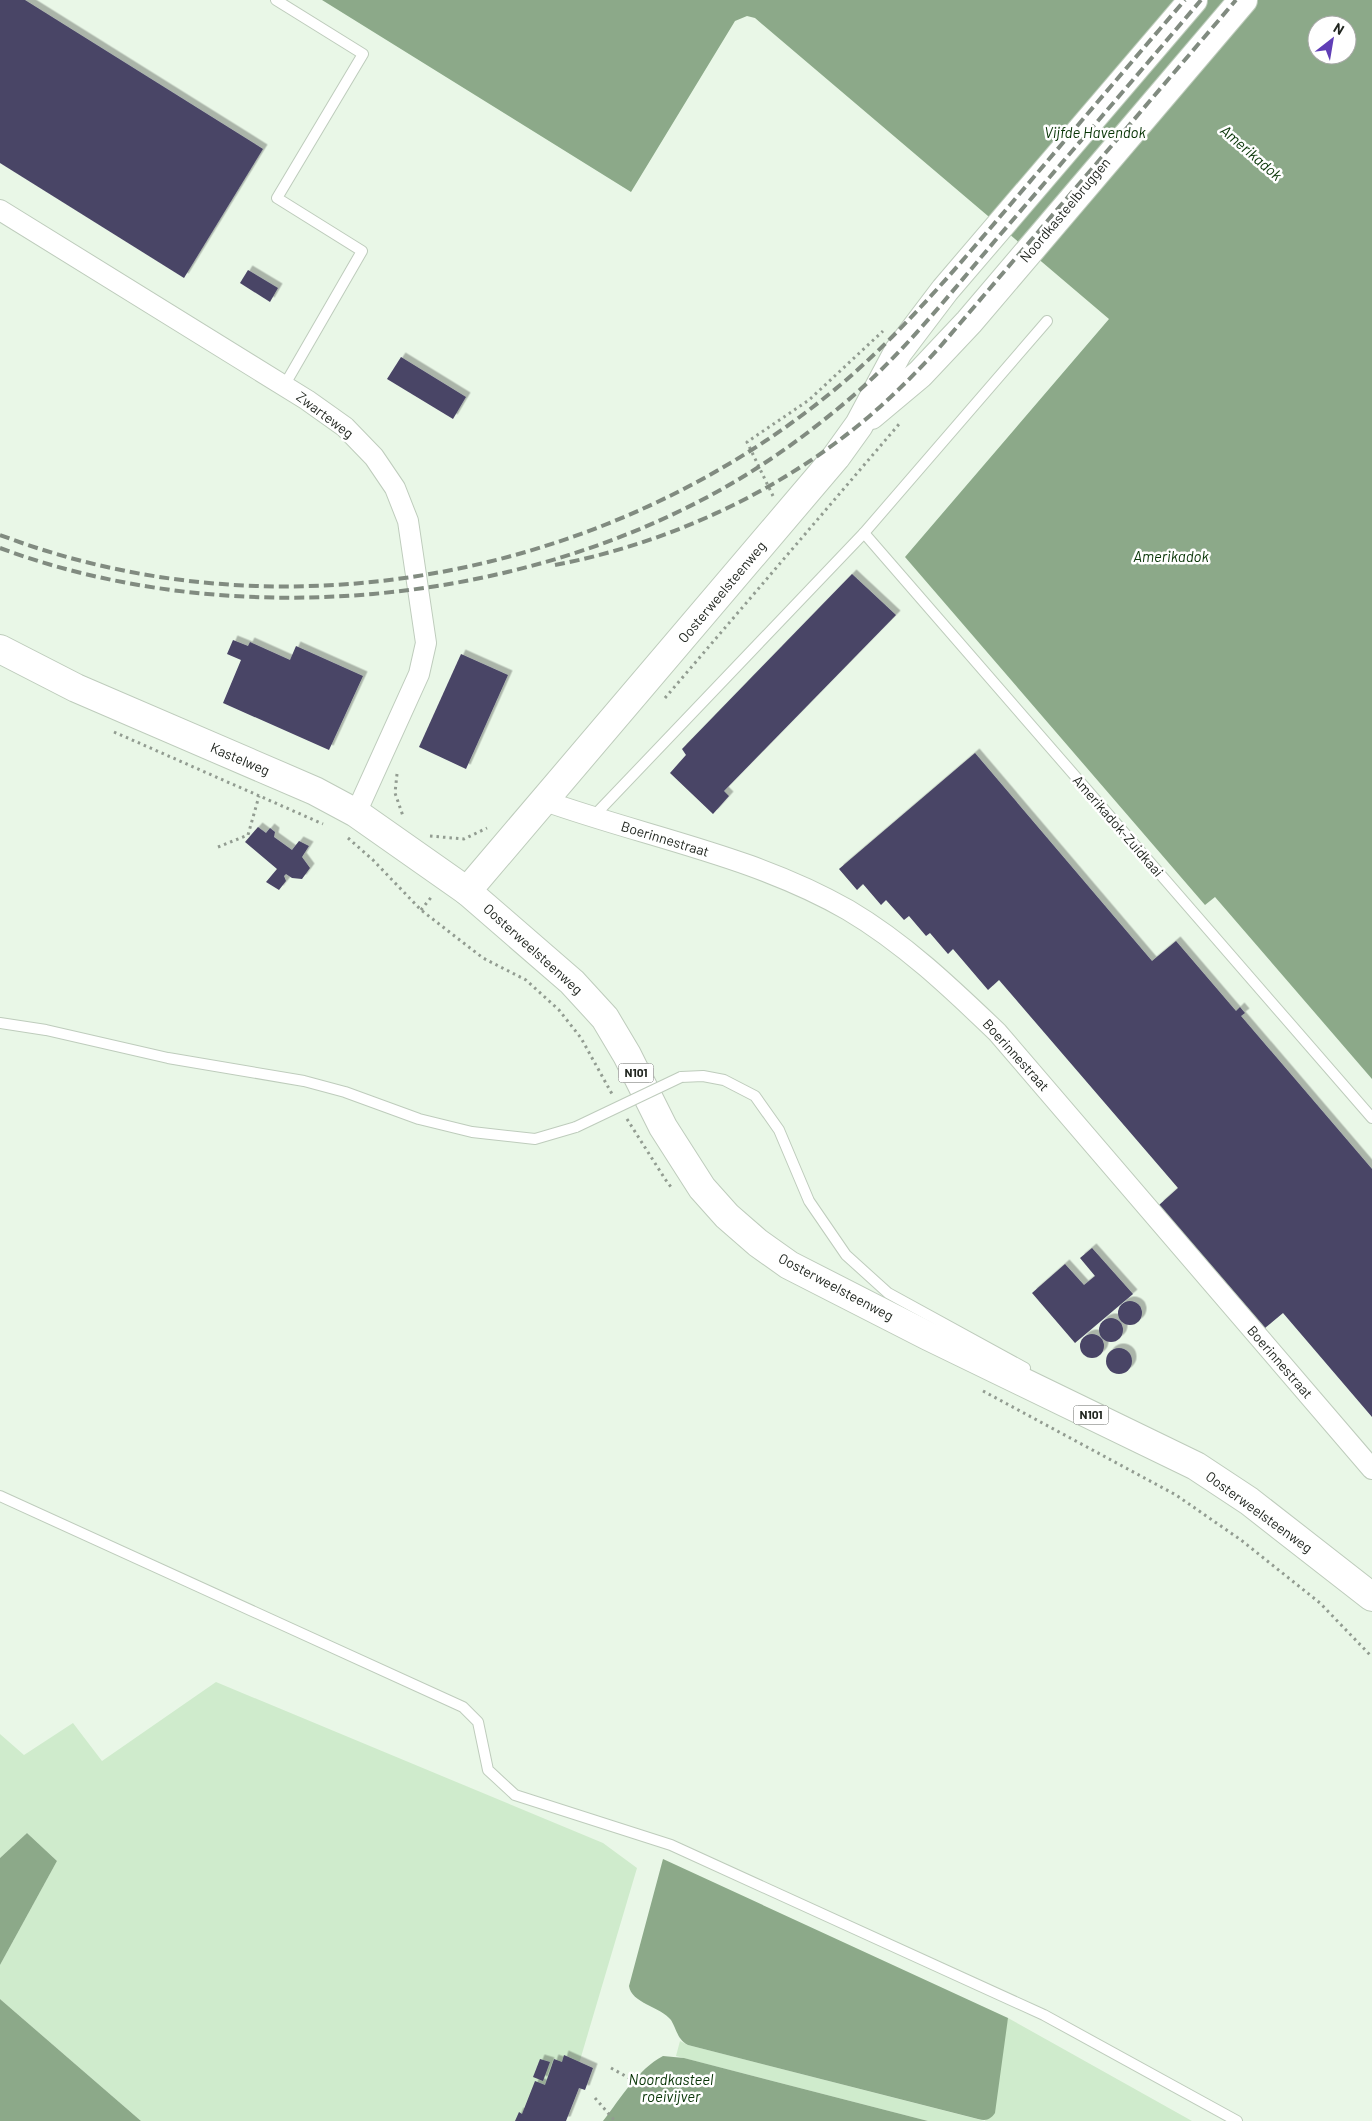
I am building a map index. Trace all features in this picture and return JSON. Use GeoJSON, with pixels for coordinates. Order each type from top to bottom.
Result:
{"type":"FeatureCollection","features":[{"type":"Feature","properties":{"kind":"main road","name":"Oosterweelsteenweg"},"geometry":{"type":"LineString","coordinates":[[1193,0],[945,290],[898,352],[859,425],[836,457],[546,801],[467,891],[572,982],[605,1018],[627,1055],[662,1127],[702,1188],[727,1216],[758,1242],[789,1265],[928,1336],[1196,1466],[1249,1501],[1372,1597]]}},
{"type":"Feature","properties":{"kind":"main road","name":"Noordkasteelbruggen"},"geometry":{"type":"LineString","coordinates":[[1003,283],[1243,0]]}},
{"type":"Feature","properties":{"kind":"main road","name":"Oosterweelsteenweg"},"geometry":{"type":"LineString","coordinates":[[859,425],[920,374],[1003,283]]}},
{"type":"Feature","properties":{"kind":"main road","name":"Kastelweg"},"geometry":{"type":"LineString","coordinates":[[0,649],[76,688],[315,791],[348,822],[467,891]]}},
{"type":"Feature","properties":{"kind":"street","name":"Zwarteweg"},"geometry":{"type":"LineString","coordinates":[[0,210],[284,386],[345,427],[374,457],[395,488],[408,521],[426,642],[419,674],[348,822]]}},
{"type":"Feature","properties":{"kind":"street","name":"Boerinnestraat"},"geometry":{"type":"LineString","coordinates":[[546,801],[592,818],[751,866],[804,888],[848,910],[898,944],[939,977],[997,1032],[1372,1469]]}},
{"type":"Feature","properties":{"kind":"lane"},"geometry":{"type":"LineString","coordinates":[[276,0],[362,54],[277,198],[362,251],[284,386]]}},
{"type":"Feature","properties":{"kind":"lane"},"geometry":{"type":"LineString","coordinates":[[592,818],[864,533],[1047,320]]}},
{"type":"Feature","properties":{"kind":"lane","name":"Amerikadok-Zuidkaai"},"geometry":{"type":"LineString","coordinates":[[864,533],[1372,1118]]}},
{"type":"Feature","properties":{"kind":"lane"},"geometry":{"type":"LineString","coordinates":[[0,1023],[46,1030],[168,1058],[304,1081],[345,1092],[420,1119],[472,1132],[535,1139],[576,1127],[681,1077],[703,1076],[724,1080],[755,1096],[779,1130],[809,1201],[846,1256],[888,1293],[1032,1372]]}},
{"type":"Feature","properties":{"kind":"lane"},"geometry":{"type":"LineString","coordinates":[[1065,1391],[1209,1466],[1287,1518]]}},
{"type":"Feature","properties":{"kind":"lane"},"geometry":{"type":"LineString","coordinates":[[0,1496],[463,1707],[478,1722],[488,1770],[515,1796],[671,1845],[689,1853],[1044,2015],[1236,2121]]}},
{"type":"Feature","properties":{"kind":"lane"},"geometry":{"type":"LineString","coordinates":[[1302,1529],[1355,1574],[1372,1593]]}},
{"type":"Feature","properties":{"kind":"path"},"geometry":{"type":"LineString","coordinates":[[773,496],[747,442],[809,400],[884,330]]}},
{"type":"Feature","properties":{"kind":"path"},"geometry":{"type":"LineString","coordinates":[[659,705],[799,541]]}},
{"type":"Feature","properties":{"kind":"path"},"geometry":{"type":"LineString","coordinates":[[106,728],[332,828]]}},
{"type":"Feature","properties":{"kind":"path"},"geometry":{"type":"LineString","coordinates":[[398,765],[395,794],[402,815],[409,820]]}},
{"type":"Feature","properties":{"kind":"path"},"geometry":{"type":"LineString","coordinates":[[218,847],[248,835],[259,796]]}},
{"type":"Feature","properties":{"kind":"path"},"geometry":{"type":"LineString","coordinates":[[348,822],[373,860],[421,910]]}},
{"type":"Feature","properties":{"kind":"path"},"geometry":{"type":"LineString","coordinates":[[423,831],[430,836],[464,839],[487,828]]}},
{"type":"Feature","properties":{"kind":"path"},"geometry":{"type":"LineString","coordinates":[[611,2068],[672,2102]]}},
{"type":"Feature","properties":{"kind":"path"},"geometry":{"type":"LineString","coordinates":[[595,2098],[615,2121]]}},
{"type":"Feature","properties":{"kind":"shaded area"},"geometry":{"type":"Polygon","coordinates":[[[216,1682],[603,1843],[637,1868],[562,2121],[141,2121],[0,1999],[0,1965],[57,1861],[27,1833],[0,1858],[0,1734],[24,1755],[73,1723],[102,1761],[216,1682]]]}},
{"type":"Feature","properties":{"kind":"shaded area"},"geometry":{"type":"Polygon","coordinates":[[[1008,2018],[1192,2121],[985,2121],[1008,2018]]]}},
{"type":"Feature","properties":{"kind":"shaded area"},"geometry":{"type":"Polygon","coordinates":[[[680,2041],[688,2045],[985,2121],[928,2121],[676,2056],[680,2041]]]}},
{"type":"Feature","properties":{"kind":"water","name":"Amerikadok"},"geometry":{"type":"Polygon","coordinates":[[[322,0],[1372,0],[1372,1079],[1215,897],[1205,905],[905,557],[1109,319],[755,18],[747,16],[735,21],[631,192],[322,0]]]}},
{"type":"Feature","properties":{"kind":"water"},"geometry":{"type":"Polygon","coordinates":[[[27,1833],[57,1861],[0,1965],[0,1858],[27,1833]]]}},
{"type":"Feature","properties":{"kind":"water"},"geometry":{"type":"Polygon","coordinates":[[[663,1859],[1008,2018],[995,2113],[988,2119],[978,2119],[684,2043],[671,2020],[635,1997],[629,1986],[663,1859]]]}},
{"type":"Feature","properties":{"kind":"water"},"geometry":{"type":"Polygon","coordinates":[[[0,1999],[141,2121],[0,2121],[0,1999]]]}},
{"type":"Feature","properties":{"kind":"water","name":"Noordkasteel roeivijver"},"geometry":{"type":"Polygon","coordinates":[[[663,2056],[684,2058],[928,2121],[603,2121],[637,2077],[663,2056]]]}},
{"type":"Feature","properties":{"kind":"building"},"geometry":{"type":"Polygon","coordinates":[[[0,0],[25,0],[263,149],[184,278],[0,163],[0,0]]]}},
{"type":"Feature","properties":{"kind":"building"},"geometry":{"type":"Polygon","coordinates":[[[248,270],[278,288],[270,302],[240,283],[248,270]]]}},
{"type":"Feature","properties":{"kind":"building"},"geometry":{"type":"Polygon","coordinates":[[[401,357],[466,397],[453,419],[387,379],[401,357]]]}},
{"type":"Feature","properties":{"kind":"building"},"geometry":{"type":"Polygon","coordinates":[[[852,574],[896,615],[724,791],[729,796],[713,814],[670,773],[686,755],[682,749],[852,574]]]}},
{"type":"Feature","properties":{"kind":"building"},"geometry":{"type":"Polygon","coordinates":[[[233,640],[248,646],[250,642],[290,660],[296,646],[363,676],[329,750],[223,703],[241,660],[227,654],[233,640]]]}},
{"type":"Feature","properties":{"kind":"building"},"geometry":{"type":"Polygon","coordinates":[[[461,654],[508,675],[466,769],[419,747],[461,654]]]}},
{"type":"Feature","properties":{"kind":"building"},"geometry":{"type":"Polygon","coordinates":[[[975,753],[1152,961],[1176,941],[1236,1011],[1240,1007],[1245,1013],[1241,1016],[1372,1169],[1372,1417],[1283,1313],[1265,1328],[1159,1205],[1178,1188],[999,980],[988,990],[953,949],[948,954],[930,933],[926,936],[909,916],[904,920],[886,900],[881,905],[863,884],[857,890],[839,869],[975,753]]]}},
{"type":"Feature","properties":{"kind":"building"},"geometry":{"type":"Polygon","coordinates":[[[258,827],[266,833],[270,828],[275,832],[274,837],[292,850],[299,841],[309,846],[302,857],[310,868],[302,879],[292,878],[286,874],[284,876],[286,881],[279,890],[266,882],[277,869],[245,842],[258,827]]]}},
{"type":"Feature","properties":{"kind":"building"},"geometry":{"type":"Polygon","coordinates":[[[1092,1248],[1133,1294],[1075,1343],[1032,1293],[1065,1264],[1084,1285],[1095,1276],[1080,1258],[1092,1248]]]}},
{"type":"Feature","properties":{"kind":"building"},"geometry":{"type":"Polygon","coordinates":[[[1130,1301],[1135,1302],[1141,1308],[1141,1318],[1135,1324],[1130,1325],[1125,1324],[1119,1318],[1118,1313],[1119,1308],[1125,1302],[1130,1301]]]}},
{"type":"Feature","properties":{"kind":"building"},"geometry":{"type":"Polygon","coordinates":[[[1111,1318],[1116,1319],[1122,1325],[1122,1335],[1116,1341],[1111,1342],[1106,1341],[1100,1335],[1099,1330],[1100,1325],[1106,1319],[1111,1318]]]}},
{"type":"Feature","properties":{"kind":"building"},"geometry":{"type":"Polygon","coordinates":[[[1092,1334],[1097,1335],[1103,1341],[1103,1351],[1097,1357],[1092,1358],[1087,1357],[1081,1351],[1080,1346],[1081,1341],[1087,1335],[1092,1334]]]}},
{"type":"Feature","properties":{"kind":"building"},"geometry":{"type":"Polygon","coordinates":[[[1119,1348],[1128,1352],[1132,1361],[1128,1370],[1119,1374],[1110,1370],[1106,1361],[1110,1352],[1119,1348]]]}},
{"type":"Feature","properties":{"kind":"building"},"geometry":{"type":"Polygon","coordinates":[[[564,2055],[593,2068],[585,2090],[579,2088],[566,2121],[515,2121],[519,2112],[522,2114],[535,2081],[545,2085],[554,2059],[562,2062],[564,2055]]]}},
{"type":"Feature","properties":{"kind":"building"},"geometry":{"type":"Polygon","coordinates":[[[540,2059],[550,2062],[543,2081],[533,2077],[540,2059]]]}},
{"type":"Feature","properties":{"kind":"railway"},"geometry":{"type":"LineString","coordinates":[[0,535],[108,567],[220,584],[332,585],[443,572],[552,544],[656,503],[755,448],[845,381],[867,361],[951,274],[1185,0]]}},
{"type":"Feature","properties":{"kind":"railway"},"geometry":{"type":"LineString","coordinates":[[0,548],[86,574],[176,591],[268,597],[362,595],[454,583],[545,562],[632,532],[713,494],[786,449],[874,377],[929,318],[1201,0]]}},
{"type":"Feature","properties":{"kind":"railway"},"geometry":{"type":"LineString","coordinates":[[555,565],[637,544],[677,530],[716,513],[791,473],[826,450],[860,424],[901,388],[939,348],[1236,0]]}},
{"type":"Feature","properties":{"kind":"water label","name":"Vijfde Havendok"},"geometry":{"type":"Point","coordinates":[1095,133]}}]}
